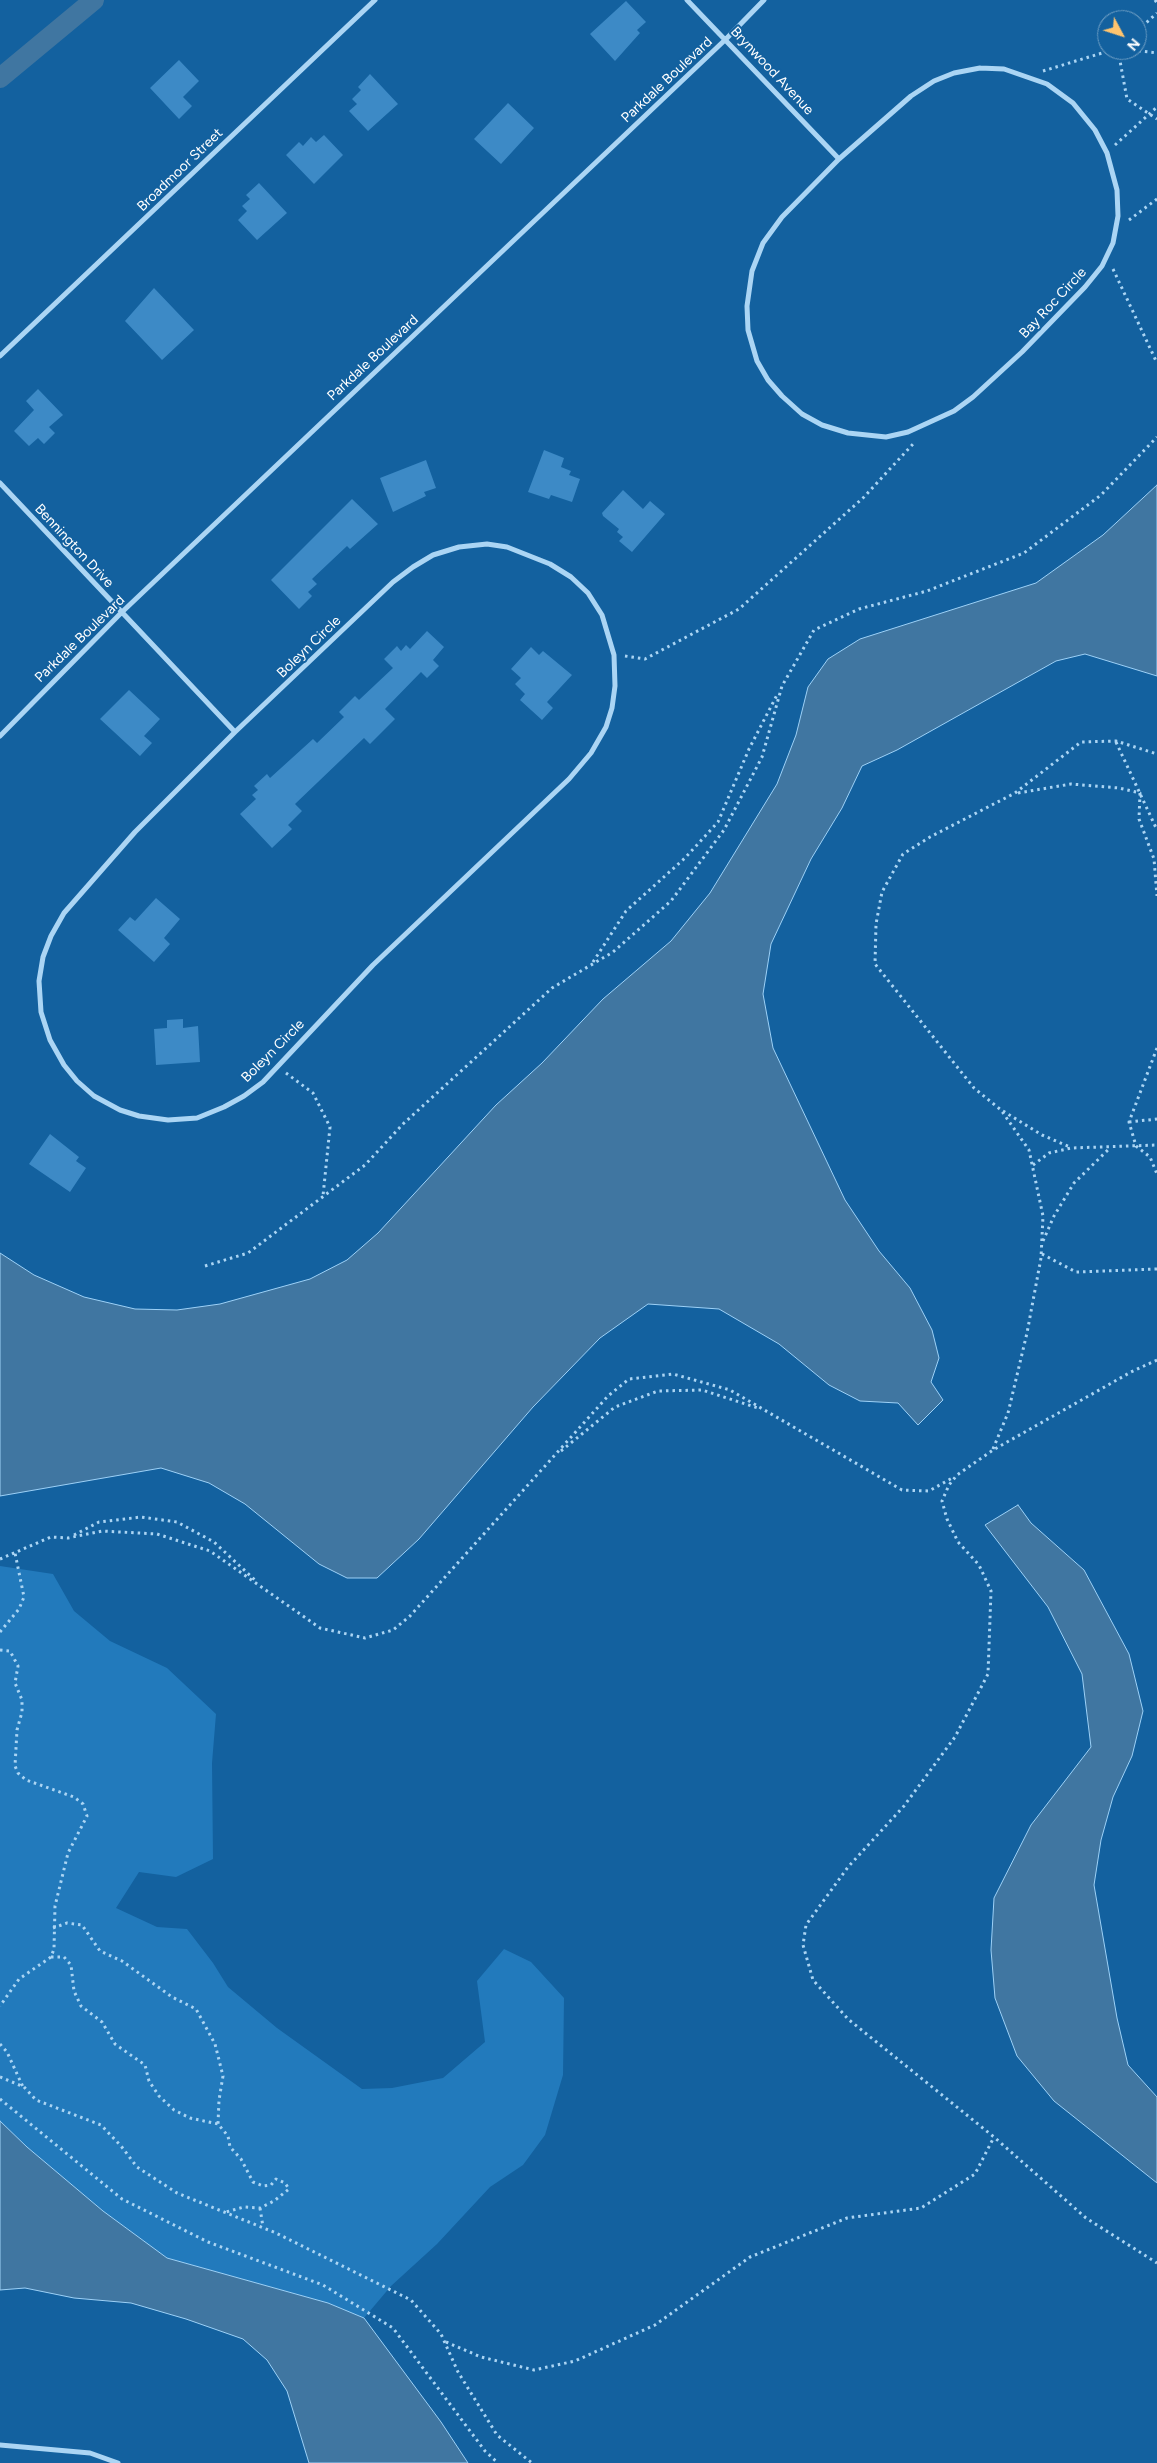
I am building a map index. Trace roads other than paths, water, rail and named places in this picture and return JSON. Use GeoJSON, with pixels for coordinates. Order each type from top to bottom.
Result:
{"type":"FeatureCollection","features":[{"type":"Feature","properties":{"kind":"street","name":"Broadmoor Street"},"geometry":{"type":"LineString","coordinates":[[0,356],[375,0]]}},
{"type":"Feature","properties":{"kind":"street","name":"Brynwood Avenue"},"geometry":{"type":"LineString","coordinates":[[687,0],[839,159]]}},
{"type":"Feature","properties":{"kind":"street","name":"Parkdale Boulevard"},"geometry":{"type":"LineString","coordinates":[[0,736],[121,613],[726,39],[764,0]]}},
{"type":"Feature","properties":{"kind":"street","name":"Bay Roc Circle"},"geometry":{"type":"LineString","coordinates":[[980,68],[1004,69],[1047,84],[1073,103],[1095,130],[1107,153],[1117,190],[1118,216],[1113,243],[1102,266],[1085,288],[1022,352],[973,397],[954,411],[932,423],[908,432],[886,437],[848,433],[822,425],[802,414],[768,380],[757,361],[748,330],[747,306],[752,271],[763,243],[782,217],[839,159],[911,96],[934,81],[954,73],[980,68]]}},
{"type":"Feature","properties":{"kind":"street","name":"Bennington Drive"},"geometry":{"type":"LineString","coordinates":[[0,483],[235,732]]}},
{"type":"Feature","properties":{"kind":"street","name":"Boleyn Circle"},"geometry":{"type":"LineString","coordinates":[[487,544],[507,547],[538,558],[571,577],[588,593],[602,615],[614,655],[615,686],[612,708],[606,727],[591,753],[569,779],[373,965],[263,1082],[244,1096],[224,1107],[197,1118],[168,1120],[140,1116],[111,1105],[76,1081],[64,1065],[50,1040],[41,1012],[39,981],[43,956],[51,936],[64,913],[135,832],[235,732],[393,582],[433,555],[459,547],[487,544]]}},
{"type":"Feature","properties":{"kind":"street"},"geometry":{"type":"LineString","coordinates":[[0,2445],[90,2453],[118,2463]]}},
{"type":"Feature","properties":{"kind":"waterway"},"geometry":{"type":"LineString","coordinates":[[0,78],[94,0]]}}]}
